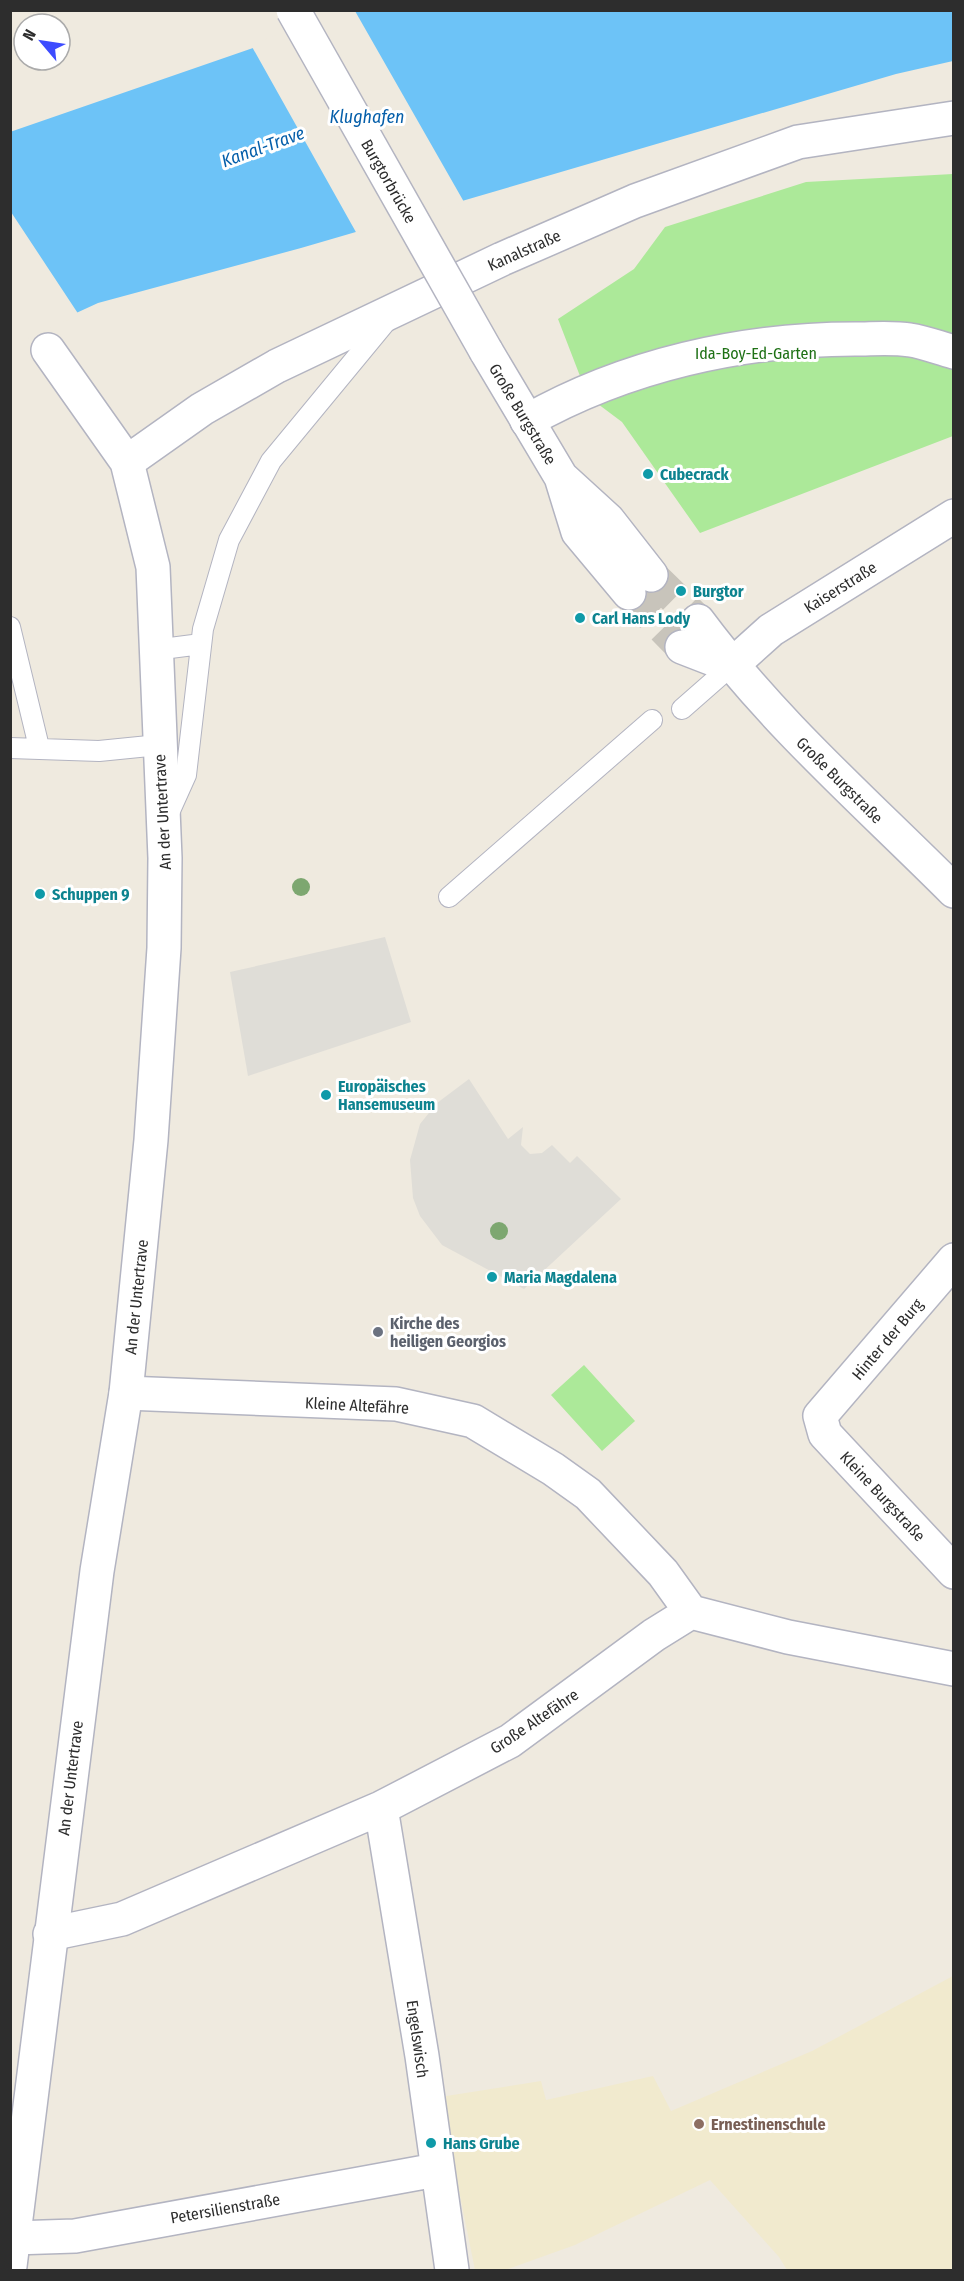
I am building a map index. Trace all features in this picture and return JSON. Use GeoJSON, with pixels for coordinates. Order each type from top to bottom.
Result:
{"type":"FeatureCollection","features":[{"type":"Feature","properties":{"kind":"street","name":"Burgtorbrücke"},"geometry":{"type":"LineString","coordinates":[[293,10],[486,351]]}},
{"type":"Feature","properties":{"kind":"street","name":"Kanalstraße"},"geometry":{"type":"LineString","coordinates":[[127,462],[202,409],[277,366],[502,259],[626,205],[798,142],[954,118]]}},
{"type":"Feature","properties":{"kind":"street"},"geometry":{"type":"LineString","coordinates":[[527,421],[569,397],[605,382],[699,356],[785,341],[908,339],[954,352]]}},
{"type":"Feature","properties":{"kind":"street","name":"An der Untertrave"},"geometry":{"type":"LineString","coordinates":[[12,2252],[97,1571],[126,1393],[150,1152],[163,972],[164,826],[153,567],[127,462],[48,350]]}},
{"type":"Feature","properties":{"kind":"street","name":"Große Burgstraße"},"geometry":{"type":"LineString","coordinates":[[486,351],[561,477],[578,532],[640,584]]}},
{"type":"Feature","properties":{"kind":"street","name":"Kaiserstraße"},"geometry":{"type":"LineString","coordinates":[[731,666],[771,630],[954,516]]}},
{"type":"Feature","properties":{"kind":"street","name":"Große Burgstraße"},"geometry":{"type":"LineString","coordinates":[[690,634],[731,666],[819,762],[954,891]]}},
{"type":"Feature","properties":{"kind":"street","name":"Hinter der Burg"},"geometry":{"type":"LineString","coordinates":[[820,1416],[954,1260]]}},
{"type":"Feature","properties":{"kind":"street","name":"Kleine Altefähre"},"geometry":{"type":"LineString","coordinates":[[126,1393],[396,1404],[472,1421],[553,1469],[588,1494],[663,1574],[691,1612]]}},
{"type":"Feature","properties":{"kind":"street","name":"Kleine Burgstraße"},"geometry":{"type":"LineString","coordinates":[[820,1416],[825,1434],[954,1572]]}},
{"type":"Feature","properties":{"kind":"street"},"geometry":{"type":"LineString","coordinates":[[691,1612],[788,1637],[954,1669]]}},
{"type":"Feature","properties":{"kind":"street","name":"Große Altefähre"},"geometry":{"type":"LineString","coordinates":[[50,1934],[122,1919],[381,1808],[510,1741],[654,1635],[691,1612]]}},
{"type":"Feature","properties":{"kind":"street","name":"Engelswisch"},"geometry":{"type":"LineString","coordinates":[[381,1808],[422,2056],[436,2170],[452,2271]]}},
{"type":"Feature","properties":{"kind":"street","name":"Petersilienstraße"},"geometry":{"type":"LineString","coordinates":[[12,2252],[75,2236],[436,2170]]}},
{"type":"Feature","properties":{"kind":"lane"},"geometry":{"type":"LineString","coordinates":[[164,826],[186,775],[203,629],[229,540],[271,461],[395,310]]}},
{"type":"Feature","properties":{"kind":"lane"},"geometry":{"type":"LineString","coordinates":[[10,627],[39,747]]}},
{"type":"Feature","properties":{"kind":"lane"},"geometry":{"type":"LineString","coordinates":[[170,648],[201,644]]}},
{"type":"Feature","properties":{"kind":"lane"},"geometry":{"type":"LineString","coordinates":[[682,710],[731,666]]}},
{"type":"Feature","properties":{"kind":"lane"},"geometry":{"type":"LineString","coordinates":[[448,897],[652,720]]}},
{"type":"Feature","properties":{"kind":"lane"},"geometry":{"type":"LineString","coordinates":[[10,748],[39,747],[99,752],[159,746]]}},
{"type":"Feature","properties":{"kind":"shaded area"},"geometry":{"type":"Polygon","coordinates":[[[385,937],[411,1022],[248,1076],[230,972],[385,937]]]}},
{"type":"Feature","properties":{"kind":"shaded area"},"geometry":{"type":"Polygon","coordinates":[[[469,1079],[508,1139],[523,1127],[521,1145],[530,1154],[542,1153],[552,1145],[570,1163],[577,1156],[621,1199],[524,1289],[442,1245],[420,1216],[413,1198],[410,1160],[420,1124],[437,1103],[469,1079]]]}},
{"type":"Feature","properties":{"kind":"shaded area","name":"Ernestinenschule"},"geometry":{"type":"Polygon","coordinates":[[[953,1976],[953,2270],[787,2270],[779,2257],[710,2180],[575,2245],[505,2270],[475,2270],[440,2097],[541,2081],[546,2100],[653,2076],[671,2111],[812,2051],[953,1976]]]}},
{"type":"Feature","properties":{"kind":"green space","name":"Ida-Boy-Ed-Garten"},"geometry":{"type":"Polygon","coordinates":[[[953,174],[953,436],[700,533],[622,422],[594,401],[585,389],[558,319],[634,269],[665,227],[806,182],[953,174]]]}},
{"type":"Feature","properties":{"kind":"green space"},"geometry":{"type":"Polygon","coordinates":[[[584,1365],[635,1421],[602,1451],[551,1395],[584,1365]]]}},
{"type":"Feature","properties":{"kind":"water","name":"Klughafen"},"geometry":{"type":"Polygon","coordinates":[[[346,11],[953,11],[953,61],[896,74],[301,248],[98,303],[11,343],[10,132],[253,48],[346,11]]]}},
{"type":"Feature","properties":{"kind":"pier"},"geometry":{"type":"Polygon","coordinates":[[[338,10],[355,11],[464,202],[357,234],[251,45],[338,10]]]}},
{"type":"Feature","properties":{"kind":"pier"},"geometry":{"type":"Polygon","coordinates":[[[11,212],[79,315],[10,346],[11,212]]]}},
{"type":"Feature","properties":{"kind":"tunnel"},"geometry":{"type":"LineString","coordinates":[[651,575],[698,621]]}},
{"type":"Feature","properties":{"kind":"tunnel"},"geometry":{"type":"LineString","coordinates":[[629,593],[682,647]]}},
{"type":"Feature","properties":{"kind":"place","name":"Cubecrack"},"geometry":{"type":"Point","coordinates":[648,474]}},
{"type":"Feature","properties":{"kind":"place","name":"Burgtor"},"geometry":{"type":"Point","coordinates":[681,591]}},
{"type":"Feature","properties":{"kind":"place","name":"Carl Hans Lody"},"geometry":{"type":"Point","coordinates":[580,618]}},
{"type":"Feature","properties":{"kind":"place","name":"Schuppen 9"},"geometry":{"type":"Point","coordinates":[40,894]}},
{"type":"Feature","properties":{"kind":"place","name":"Europäisches Hansemuseum"},"geometry":{"type":"Point","coordinates":[326,1095]}},
{"type":"Feature","properties":{"kind":"place","name":"Maria Magdalena"},"geometry":{"type":"Point","coordinates":[492,1277]}},
{"type":"Feature","properties":{"kind":"place","name":"Kirche des heiligen Georgios"},"geometry":{"type":"Point","coordinates":[378,1332]}},
{"type":"Feature","properties":{"kind":"place","name":"Ernestinenschule"},"geometry":{"type":"Point","coordinates":[699,2124]}},
{"type":"Feature","properties":{"kind":"place","name":"Hans Grube"},"geometry":{"type":"Point","coordinates":[431,2143]}},
{"type":"Feature","properties":{"kind":"water label","name":"Kanal-Trave"},"geometry":{"type":"Point","coordinates":[263,147]}}]}
